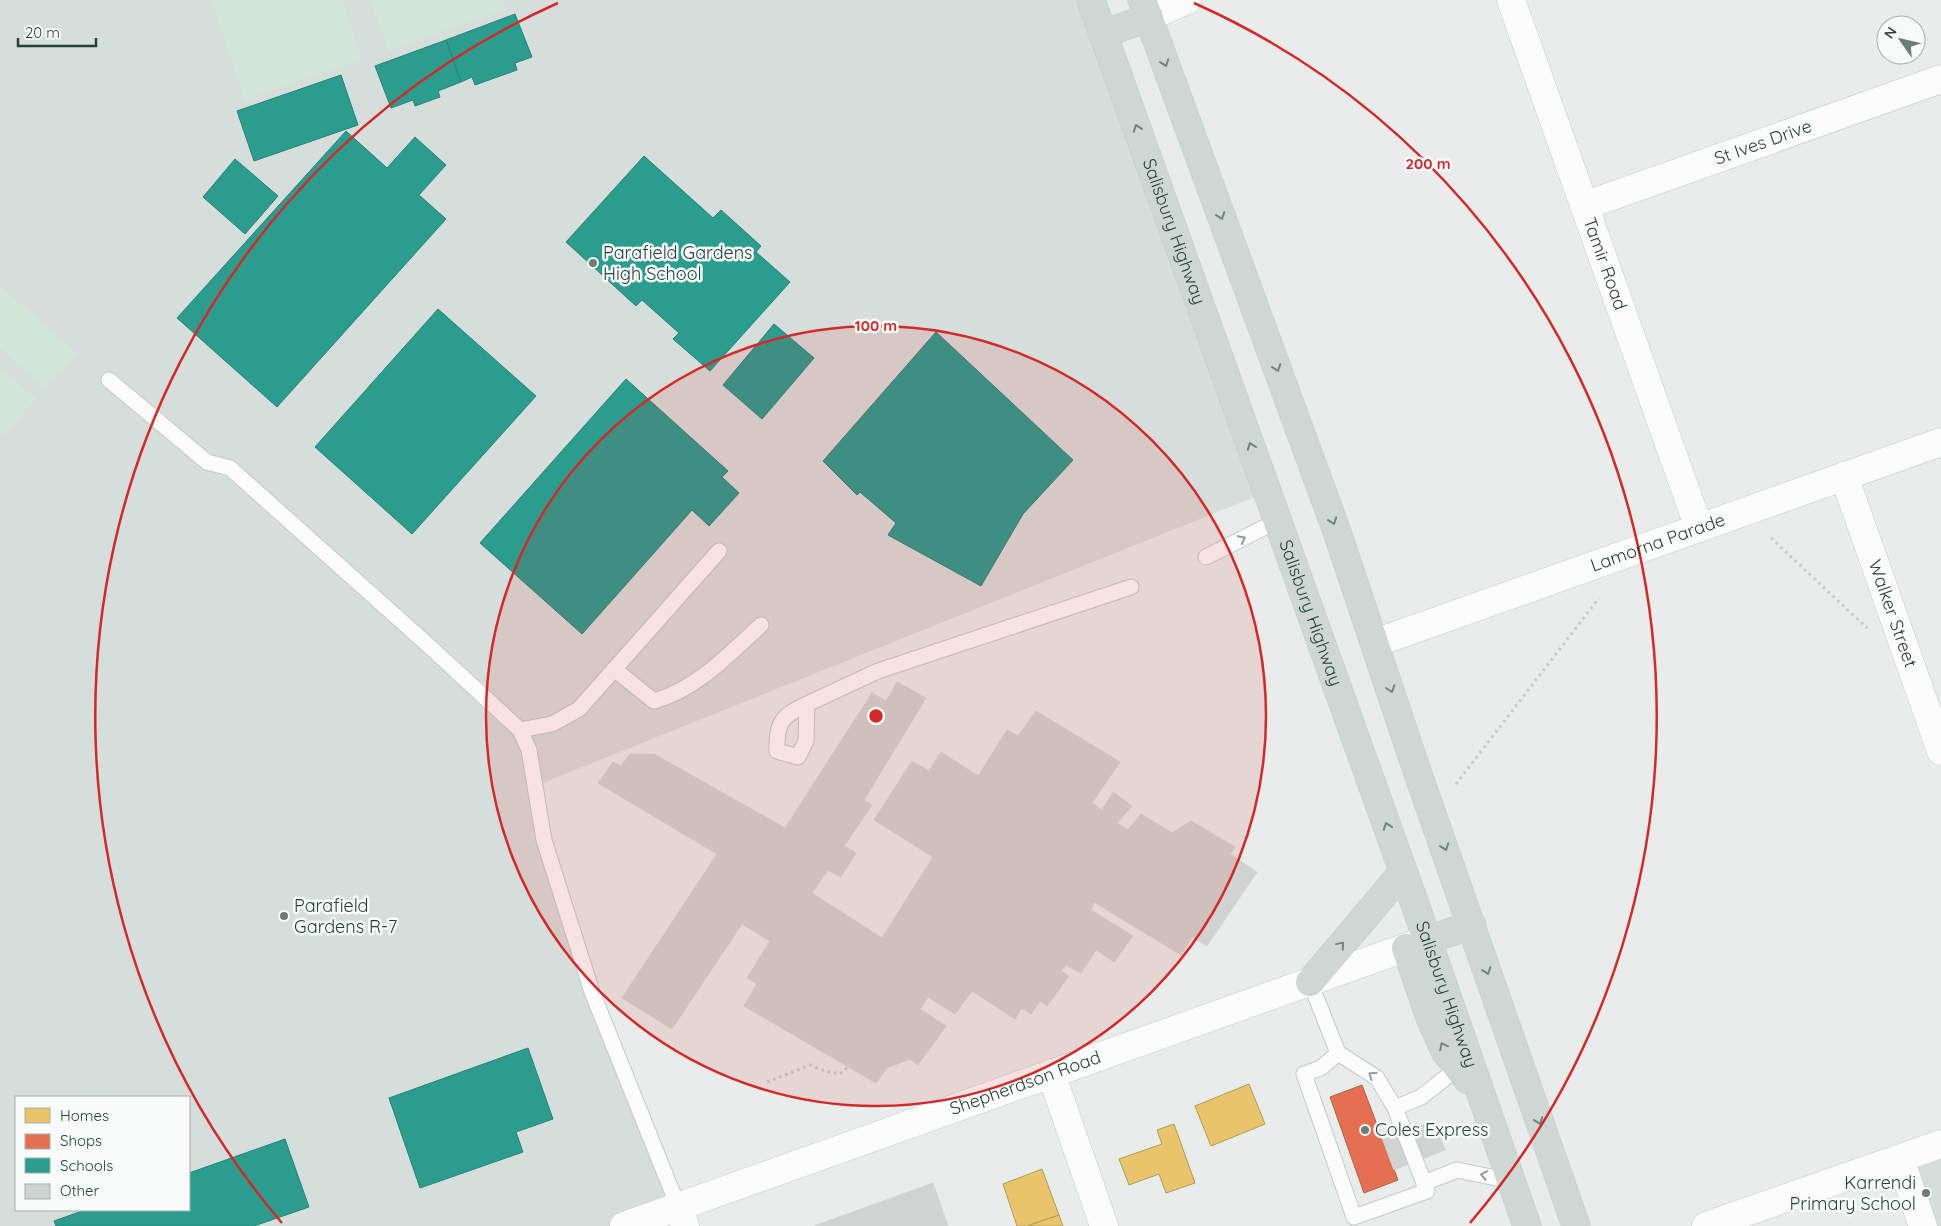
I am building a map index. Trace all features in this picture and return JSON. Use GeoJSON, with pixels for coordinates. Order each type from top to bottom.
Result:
{"type":"FeatureCollection","features":[{"type":"Feature","properties":{"kind":"main road","name":"Salisbury Highway"},"geometry":{"type":"LineString","coordinates":[[1091,0],[1403,872],[1416,944],[1463,1064],[1482,1099],[1511,1181]]}},
{"type":"Feature","properties":{"kind":"main road"},"geometry":{"type":"LineString","coordinates":[[1104,34],[1145,9],[1336,529],[1376,643],[1416,768],[1576,1226]]}},
{"type":"Feature","properties":{"kind":"main road"},"geometry":{"type":"LineString","coordinates":[[1310,982],[1403,872]]}},
{"type":"Feature","properties":{"kind":"main road"},"geometry":{"type":"LineString","coordinates":[[1416,944],[1472,925]]}},
{"type":"Feature","properties":{"kind":"main road"},"geometry":{"type":"LineString","coordinates":[[1511,1181],[1527,1226]]}},
{"type":"Feature","properties":{"kind":"street"},"geometry":{"type":"LineString","coordinates":[[1145,9],[1187,0]]}},
{"type":"Feature","properties":{"kind":"street","name":"Tamir Road"},"geometry":{"type":"LineString","coordinates":[[1510,0],[1699,528]]}},
{"type":"Feature","properties":{"kind":"street","name":"St Ives Drive"},"geometry":{"type":"LineString","coordinates":[[1584,206],[1941,79]]}},
{"type":"Feature","properties":{"kind":"street","name":"Lamorna Parade"},"geometry":{"type":"LineString","coordinates":[[1376,643],[1941,442]]}},
{"type":"Feature","properties":{"kind":"street","name":"Walker Street"},"geometry":{"type":"LineString","coordinates":[[1844,476],[1941,752]]}},
{"type":"Feature","properties":{"kind":"street","name":"Shepherdson Road"},"geometry":{"type":"LineString","coordinates":[[624,1226],[682,1216],[1051,1073],[1416,944]]}},
{"type":"Feature","properties":{"kind":"street"},"geometry":{"type":"LineString","coordinates":[[1051,1073],[1104,1226]]}},
{"type":"Feature","properties":{"kind":"street"},"geometry":{"type":"LineString","coordinates":[[1706,1226],[1941,1144]]}},
{"type":"Feature","properties":{"kind":"street"},"geometry":{"type":"LineString","coordinates":[[1900,1159],[1923,1226]]}},
{"type":"Feature","properties":{"kind":"lane"},"geometry":{"type":"LineString","coordinates":[[109,380],[207,462],[230,468],[520,730],[529,750],[544,840],[592,992],[682,1216]]}},
{"type":"Feature","properties":{"kind":"lane"},"geometry":{"type":"LineString","coordinates":[[1206,557],[1277,521]]}},
{"type":"Feature","properties":{"kind":"lane"},"geometry":{"type":"LineString","coordinates":[[520,730],[552,724],[579,709],[719,551]]}},
{"type":"Feature","properties":{"kind":"lane"},"geometry":{"type":"LineString","coordinates":[[807,704],[878,671],[1131,588]]}},
{"type":"Feature","properties":{"kind":"lane"},"geometry":{"type":"LineString","coordinates":[[614,669],[654,701],[672,696],[707,675],[761,626]]}},
{"type":"Feature","properties":{"kind":"lane"},"geometry":{"type":"LineString","coordinates":[[1310,982],[1338,1054],[1377,1078],[1395,1108],[1427,1191],[1354,1217],[1304,1074],[1322,1068],[1338,1054]]}},
{"type":"Feature","properties":{"kind":"lane"},"geometry":{"type":"LineString","coordinates":[[1395,1108],[1422,1097],[1463,1064]]}},
{"type":"Feature","properties":{"kind":"lane"},"geometry":{"type":"LineString","coordinates":[[1424,1183],[1458,1170],[1511,1181]]}},
{"type":"Feature","properties":{"kind":"path"},"geometry":{"type":"LineString","coordinates":[[1771,538],[1871,631]]}},
{"type":"Feature","properties":{"kind":"path"},"geometry":{"type":"LineString","coordinates":[[1456,784],[1600,598]]}},
{"type":"Feature","properties":{"kind":"path"},"geometry":{"type":"LineString","coordinates":[[767,1082],[810,1065],[825,1072],[840,1074],[848,1067]]}},
{"type":"Feature","properties":{"kind":"shaded area","name":"Parafield Gardens High School"},"geometry":{"type":"Polygon","coordinates":[[[0,0],[1091,0],[1267,492],[535,786],[544,840],[678,1206],[624,1226],[0,1226],[0,0]]]}},
{"type":"Feature","properties":{"kind":"shaded area","name":"Karrendi Primary School"},"geometry":{"type":"Polygon","coordinates":[[[1941,1144],[1941,1226],[1923,1226],[1900,1159],[1941,1144]]]}},
{"type":"Feature","properties":{"kind":"green space"},"geometry":{"type":"Polygon","coordinates":[[[211,0],[342,0],[362,59],[245,100],[211,0]]]}},
{"type":"Feature","properties":{"kind":"green space"},"geometry":{"type":"Polygon","coordinates":[[[370,0],[503,0],[506,8],[389,51],[370,0]]]}},
{"type":"Feature","properties":{"kind":"green space"},"geometry":{"type":"Polygon","coordinates":[[[0,286],[76,353],[45,388],[0,348],[0,286]]]}},
{"type":"Feature","properties":{"kind":"green space"},"geometry":{"type":"Polygon","coordinates":[[[0,368],[36,399],[4,435],[0,431],[0,368]]]}},
{"type":"Feature","properties":{"kind":"building: Homes"},"geometry":{"type":"Polygon","coordinates":[[[1249,1084],[1265,1124],[1211,1146],[1195,1106],[1249,1084]]]}},
{"type":"Feature","properties":{"kind":"building: Homes"},"geometry":{"type":"Polygon","coordinates":[[[1174,1124],[1195,1183],[1166,1193],[1159,1174],[1129,1185],[1119,1159],[1162,1144],[1157,1130],[1174,1124]]]}},
{"type":"Feature","properties":{"kind":"building: Homes"},"geometry":{"type":"Polygon","coordinates":[[[1042,1169],[1059,1215],[1027,1226],[1017,1226],[1003,1184],[1042,1169]]]}},
{"type":"Feature","properties":{"kind":"building: Homes"},"geometry":{"type":"Polygon","coordinates":[[[1059,1215],[1063,1226],[1027,1226],[1059,1215]]]}},
{"type":"Feature","properties":{"kind":"building: Shops"},"geometry":{"type":"Polygon","coordinates":[[[1362,1085],[1398,1180],[1364,1193],[1330,1097],[1362,1085]]]}},
{"type":"Feature","properties":{"kind":"building: Schools"},"geometry":{"type":"Polygon","coordinates":[[[515,14],[532,57],[515,63],[517,70],[475,85],[472,77],[461,82],[446,40],[515,14]]]}},
{"type":"Feature","properties":{"kind":"building: Schools"},"geometry":{"type":"Polygon","coordinates":[[[446,40],[461,82],[438,91],[440,97],[415,106],[413,100],[391,108],[375,66],[446,40]]]}},
{"type":"Feature","properties":{"kind":"building: Schools"},"geometry":{"type":"Polygon","coordinates":[[[341,75],[358,125],[254,161],[237,111],[341,75]]]}},
{"type":"Feature","properties":{"kind":"building: Schools"},"geometry":{"type":"Polygon","coordinates":[[[346,131],[387,168],[415,137],[446,165],[419,195],[446,219],[277,407],[177,318],[346,131]]]}},
{"type":"Feature","properties":{"kind":"building: Schools"},"geometry":{"type":"Polygon","coordinates":[[[644,156],[713,218],[721,210],[761,246],[756,252],[790,282],[710,371],[673,339],[679,333],[642,300],[636,306],[566,242],[644,156]]]}},
{"type":"Feature","properties":{"kind":"building: Schools"},"geometry":{"type":"Polygon","coordinates":[[[235,159],[278,196],[245,234],[203,197],[235,159]]]}},
{"type":"Feature","properties":{"kind":"building: Schools"},"geometry":{"type":"Polygon","coordinates":[[[438,309],[536,396],[412,534],[315,447],[438,309]]]}},
{"type":"Feature","properties":{"kind":"building: Schools"},"geometry":{"type":"Polygon","coordinates":[[[774,324],[814,358],[762,419],[723,385],[774,324]]]}},
{"type":"Feature","properties":{"kind":"building: Schools"},"geometry":{"type":"Polygon","coordinates":[[[936,332],[1073,460],[1023,514],[981,586],[888,535],[896,523],[860,492],[857,495],[823,461],[936,332]]]}},
{"type":"Feature","properties":{"kind":"building: Schools"},"geometry":{"type":"Polygon","coordinates":[[[626,379],[728,471],[722,477],[739,493],[709,526],[692,510],[582,634],[480,543],[626,379]]]}},
{"type":"Feature","properties":{"kind":"building: Schools"},"geometry":{"type":"Polygon","coordinates":[[[528,1048],[553,1119],[516,1132],[523,1152],[420,1188],[389,1098],[528,1048]]]}},
{"type":"Feature","properties":{"kind":"building: Schools"},"geometry":{"type":"Polygon","coordinates":[[[285,1139],[309,1207],[254,1226],[56,1226],[54,1221],[82,1211],[190,1211],[190,1173],[285,1139]]]}},
{"type":"Feature","properties":{"kind":"building: Other"},"geometry":{"type":"Polygon","coordinates":[[[897,682],[926,698],[864,800],[872,805],[844,846],[856,853],[841,877],[828,870],[812,893],[882,938],[933,857],[874,820],[912,761],[929,771],[941,752],[978,776],[1007,730],[1018,736],[1036,711],[1120,762],[1092,803],[1102,810],[1113,792],[1132,806],[1117,823],[1128,830],[1141,814],[1172,833],[1191,821],[1235,847],[1230,854],[1257,872],[1207,946],[1192,937],[1181,955],[1094,902],[1091,910],[1133,936],[1114,962],[1096,950],[1081,973],[1066,965],[1061,971],[1069,976],[1047,1006],[1040,1001],[1031,1014],[1022,1008],[1015,1019],[972,991],[955,1014],[928,997],[920,1009],[946,1026],[918,1065],[910,1059],[887,1068],[876,1083],[744,1006],[757,984],[747,978],[770,941],[742,924],[672,1029],[622,998],[717,854],[598,783],[613,762],[621,766],[630,754],[654,754],[785,828],[872,693],[886,701],[897,682]]]}},
{"type":"Feature","properties":{"kind":"building: Other"},"geometry":{"type":"Polygon","coordinates":[[[1434,1121],[1445,1150],[1394,1170],[1382,1138],[1434,1121]]]}},
{"type":"Feature","properties":{"kind":"building: Other"},"geometry":{"type":"Polygon","coordinates":[[[933,1183],[948,1226],[814,1226],[933,1183]]]}},
{"type":"Feature","properties":{"kind":"place","name":"Parafield Gardens High School"},"geometry":{"type":"Point","coordinates":[593,263]}},
{"type":"Feature","properties":{"kind":"place","name":"Parafield Gardens R-7"},"geometry":{"type":"Point","coordinates":[284,916]}},
{"type":"Feature","properties":{"kind":"place","name":"Coles Express"},"geometry":{"type":"Point","coordinates":[1365,1130]}},
{"type":"Feature","properties":{"kind":"place","name":"Karrendi Primary School"},"geometry":{"type":"Point","coordinates":[1926,1193]}}]}
